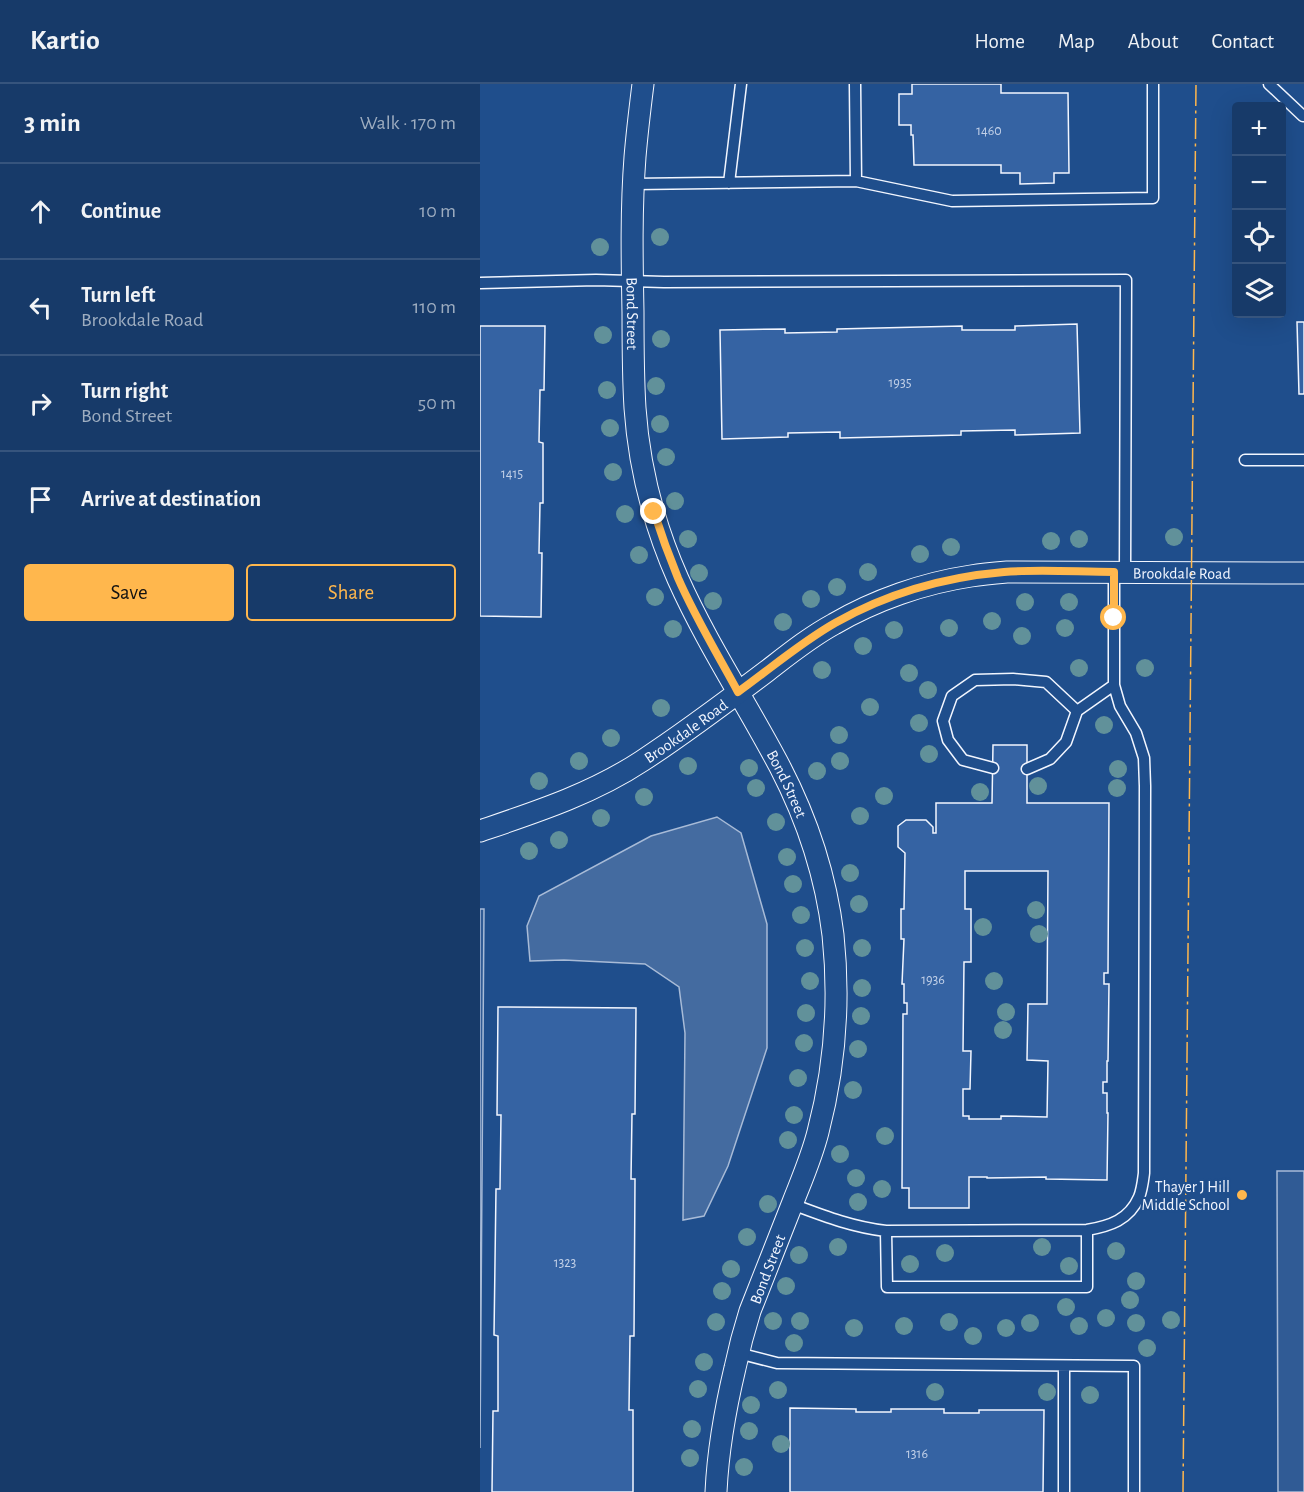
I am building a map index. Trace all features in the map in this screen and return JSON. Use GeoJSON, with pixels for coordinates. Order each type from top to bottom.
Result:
{"type":"FeatureCollection","features":[{"type":"Feature","properties":{"kind":"street","name":"Bond Street"},"geometry":{"type":"LineString","coordinates":[[643,84],[635,155],[632,281],[635,408],[645,478],[665,546],[678,579],[781,768],[804,820],[827,897],[836,965],[837,1000],[828,1092],[817,1136],[749,1316],[738,1353],[724,1414],[716,1492]]}},
{"type":"Feature","properties":{"kind":"street","name":"Brookdale Road"},"geometry":{"type":"LineString","coordinates":[[480,831],[549,808],[616,777],[668,744],[807,640],[866,607],[934,583],[1007,572],[1304,573]]}},
{"type":"Feature","properties":{"kind":"lane"},"geometry":{"type":"LineString","coordinates":[[729,183],[741,84]]}},
{"type":"Feature","properties":{"kind":"lane"},"geometry":{"type":"LineString","coordinates":[[855,84],[856,181]]}},
{"type":"Feature","properties":{"kind":"lane"},"geometry":{"type":"LineString","coordinates":[[634,184],[856,181],[952,201],[1153,198],[1153,84]]}},
{"type":"Feature","properties":{"kind":"lane"},"geometry":{"type":"LineString","coordinates":[[1269,84],[1303,116]]}},
{"type":"Feature","properties":{"kind":"lane"},"geometry":{"type":"LineString","coordinates":[[480,283],[596,280],[1126,280],[1120,572],[1114,685],[1120,706],[1136,733],[1144,758],[1144,1173],[1139,1196],[1132,1210],[1120,1220],[1106,1227],[1087,1230],[886,1231],[835,1220],[792,1204]]}},
{"type":"Feature","properties":{"kind":"lane"},"geometry":{"type":"LineString","coordinates":[[1245,460],[1304,460]]}},
{"type":"Feature","properties":{"kind":"lane"},"geometry":{"type":"LineString","coordinates":[[993,768],[963,760],[948,740],[943,721],[952,696],[975,680],[1012,679],[1046,682],[1077,711]]}},
{"type":"Feature","properties":{"kind":"lane"},"geometry":{"type":"LineString","coordinates":[[1027,769],[1050,759],[1066,742],[1077,711],[1114,685]]}},
{"type":"Feature","properties":{"kind":"lane"},"geometry":{"type":"LineString","coordinates":[[886,1231],[887,1287],[1087,1287],[1087,1230]]}},
{"type":"Feature","properties":{"kind":"lane"},"geometry":{"type":"LineString","coordinates":[[738,1353],[777,1363],[1134,1366],[1134,1492]]}},
{"type":"Feature","properties":{"kind":"lane"},"geometry":{"type":"LineString","coordinates":[[1064,1366],[1064,1492]]}},
{"type":"Feature","properties":{"kind":"shaded area"},"geometry":{"type":"Polygon","coordinates":[[[717,817],[741,833],[767,924],[767,1048],[728,1166],[704,1216],[683,1220],[685,1033],[679,987],[645,964],[564,960],[530,961],[527,926],[539,896],[651,836],[717,817]]]}},
{"type":"Feature","properties":{"kind":"shaded area"},"geometry":{"type":"Polygon","coordinates":[[[480,909],[484,909],[480,1448],[480,909]]]}},
{"type":"Feature","properties":{"kind":"shaded area"},"geometry":{"type":"Polygon","coordinates":[[[1277,1171],[1304,1171],[1304,1492],[1278,1492],[1277,1171]]]}},
{"type":"Feature","properties":{"kind":"building"},"geometry":{"type":"Polygon","coordinates":[[[912,84],[1001,84],[1001,93],[1068,93],[1069,173],[1054,173],[1054,183],[1020,184],[1020,173],[1001,173],[1001,165],[914,165],[911,125],[899,125],[899,94],[912,94],[912,84]]]}},
{"type":"Feature","properties":{"kind":"building"},"geometry":{"type":"Polygon","coordinates":[[[1297,322],[1304,322],[1304,394],[1299,394],[1297,322]]]}},
{"type":"Feature","properties":{"kind":"building"},"geometry":{"type":"Polygon","coordinates":[[[1077,324],[1080,433],[1015,435],[1015,430],[961,431],[961,435],[840,438],[840,432],[788,433],[788,437],[722,439],[720,330],[785,329],[785,333],[837,332],[837,329],[962,326],[962,330],[1015,330],[1015,326],[1077,324]]]}},
{"type":"Feature","properties":{"kind":"building"},"geometry":{"type":"Polygon","coordinates":[[[480,326],[545,326],[544,390],[540,390],[539,442],[543,443],[543,503],[540,503],[539,553],[542,553],[541,617],[480,616],[480,326]]]}},
{"type":"Feature","properties":{"kind":"building"},"geometry":{"type":"Polygon","coordinates":[[[993,745],[1027,745],[1027,803],[1109,803],[1108,973],[1104,973],[1104,984],[1109,984],[1108,1061],[1107,1082],[1103,1082],[1103,1093],[1107,1093],[1108,1113],[1107,1180],[969,1177],[969,1208],[909,1208],[909,1188],[902,1188],[903,1014],[907,1014],[907,1003],[904,1003],[904,984],[902,984],[904,939],[901,939],[905,853],[898,847],[898,826],[906,820],[926,820],[933,827],[933,833],[936,833],[936,803],[992,803],[993,745]],[[965,871],[965,909],[971,909],[971,962],[964,962],[963,1051],[971,1051],[970,1089],[963,1089],[963,1116],[969,1116],[969,1119],[1001,1119],[1001,1116],[1047,1117],[1048,1061],[1027,1060],[1028,1004],[1047,1004],[1048,871],[965,871]]]}},
{"type":"Feature","properties":{"kind":"building"},"geometry":{"type":"Polygon","coordinates":[[[498,1007],[636,1008],[635,1114],[632,1114],[631,1179],[635,1179],[634,1336],[630,1336],[629,1410],[633,1410],[633,1492],[492,1492],[493,1411],[498,1411],[498,1336],[494,1335],[496,1189],[500,1189],[501,1115],[497,1115],[498,1007]]]}},
{"type":"Feature","properties":{"kind":"building"},"geometry":{"type":"Polygon","coordinates":[[[790,1408],[856,1409],[856,1412],[891,1412],[891,1409],[944,1409],[944,1413],[979,1413],[979,1410],[1044,1410],[1043,1492],[790,1492],[790,1408]]]}},
{"type":"Feature","properties":{"kind":"power"},"geometry":{"type":"LineString","coordinates":[[1183,1492],[1196,84]]}},
{"type":"Feature","properties":{"kind":"place","name":"Thayer J Hill Middle School"},"geometry":{"type":"Point","coordinates":[1242,1195]}},
{"type":"Feature","properties":{"kind":"route"},"geometry":{"type":"LineString","coordinates":[[654,512],[678,579],[738,692],[807,640],[835,623],[866,607],[934,583],[1007,572],[1114,572],[1114,618]]}}]}
